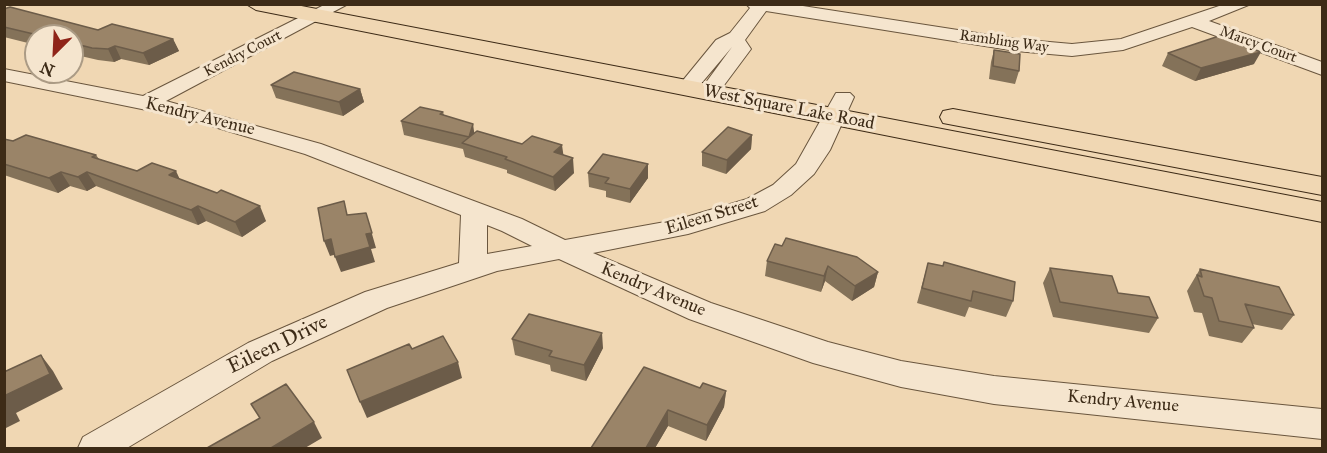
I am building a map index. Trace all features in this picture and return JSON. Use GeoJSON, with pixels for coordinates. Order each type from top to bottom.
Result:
{"type":"FeatureCollection","features":[{"type":"Feature","properties":{"kind":"highway","name":"West Square Lake Road"},"geometry":{"type":"LineString","coordinates":[[256,4],[838,107],[1323,186]]}},
{"type":"Feature","properties":{"kind":"highway","name":"West Square Lake Road"},"geometry":{"type":"LineString","coordinates":[[342,4],[705,82]]}},
{"type":"Feature","properties":{"kind":"highway","name":"West Square Lake Road"},"geometry":{"type":"LineString","coordinates":[[838,107],[1323,212]]}},
{"type":"Feature","properties":{"kind":"street","name":"Kendry Court"},"geometry":{"type":"LineString","coordinates":[[146,102],[342,4]]}},
{"type":"Feature","properties":{"kind":"street","name":"Rambling Way"},"geometry":{"type":"LineString","coordinates":[[757,5],[1061,50],[1112,46],[1243,4]]}},
{"type":"Feature","properties":{"kind":"street"},"geometry":{"type":"LineString","coordinates":[[705,82],[742,49],[737,37],[757,5]]}},
{"type":"Feature","properties":{"kind":"street","name":"Marcy Court"},"geometry":{"type":"LineString","coordinates":[[1193,21],[1323,69]]}},
{"type":"Feature","properties":{"kind":"street","name":"Kendry Avenue"},"geometry":{"type":"LineString","coordinates":[[4,75],[146,102],[268,134],[474,210],[659,294],[731,323],[806,348],[901,374],[994,390],[1216,411],[1323,424]]}},
{"type":"Feature","properties":{"kind":"street","name":"Eileen Street"},"geometry":{"type":"LineString","coordinates":[[564,250],[697,224],[738,212],[770,198],[794,181],[810,163],[838,107]]}},
{"type":"Feature","properties":{"kind":"street"},"geometry":{"type":"LineString","coordinates":[[473,268],[474,210]]}},
{"type":"Feature","properties":{"kind":"street","name":"Eileen Drive"},"geometry":{"type":"LineString","coordinates":[[96,448],[198,386],[291,336],[376,300],[473,268],[564,250]]}},
{"type":"Feature","properties":{"kind":"building"},"geometry":{"type":"Polygon","coordinates":[[[10,7],[75,24],[24,24],[24,32],[4,27],[4,9],[10,7]]]}},
{"type":"Feature","properties":{"kind":"building"},"geometry":{"type":"Polygon","coordinates":[[[112,24],[173,39],[143,53],[115,46],[108,49],[84,46],[84,26],[98,30],[112,24]]]}},
{"type":"Feature","properties":{"kind":"building"},"geometry":{"type":"Polygon","coordinates":[[[1219,36],[1261,52],[1201,68],[1168,53],[1219,36]]]}},
{"type":"Feature","properties":{"kind":"building"},"geometry":{"type":"Polygon","coordinates":[[[994,50],[1020,54],[1019,71],[993,66],[994,50]]]}},
{"type":"Feature","properties":{"kind":"building"},"geometry":{"type":"Polygon","coordinates":[[[294,72],[360,89],[339,102],[271,85],[294,72]]]}},
{"type":"Feature","properties":{"kind":"building"},"geometry":{"type":"Polygon","coordinates":[[[420,107],[443,112],[440,114],[473,124],[469,137],[401,121],[420,107]]]}},
{"type":"Feature","properties":{"kind":"building"},"geometry":{"type":"Polygon","coordinates":[[[728,127],[752,135],[727,160],[702,152],[728,127]]]}},
{"type":"Feature","properties":{"kind":"building"},"geometry":{"type":"Polygon","coordinates":[[[477,131],[522,144],[532,136],[562,145],[554,152],[573,158],[553,177],[505,159],[507,157],[462,143],[477,131]]]}},
{"type":"Feature","properties":{"kind":"building"},"geometry":{"type":"Polygon","coordinates":[[[26,135],[96,155],[92,157],[137,171],[152,163],[176,171],[169,175],[217,193],[221,190],[260,206],[235,222],[198,206],[191,210],[87,172],[78,177],[61,172],[49,178],[4,164],[4,139],[13,141],[26,135]]]}},
{"type":"Feature","properties":{"kind":"building"},"geometry":{"type":"Polygon","coordinates":[[[603,154],[648,164],[630,189],[605,183],[609,178],[588,173],[603,154]]]}},
{"type":"Feature","properties":{"kind":"building"},"geometry":{"type":"Polygon","coordinates":[[[344,201],[347,215],[366,213],[372,233],[366,234],[370,247],[335,257],[331,239],[324,241],[318,208],[344,201]]]}},
{"type":"Feature","properties":{"kind":"building"},"geometry":{"type":"Polygon","coordinates":[[[786,238],[857,257],[878,272],[855,286],[828,266],[824,276],[767,261],[775,244],[782,246],[786,238]]]}},
{"type":"Feature","properties":{"kind":"building"},"geometry":{"type":"Polygon","coordinates":[[[944,262],[1015,282],[1013,301],[973,291],[971,301],[922,288],[928,263],[943,266],[944,262]]]}},
{"type":"Feature","properties":{"kind":"building"},"geometry":{"type":"Polygon","coordinates":[[[1050,268],[1112,276],[1118,293],[1149,297],[1158,318],[1060,302],[1050,268]]]}},
{"type":"Feature","properties":{"kind":"building"},"geometry":{"type":"Polygon","coordinates":[[[1200,269],[1279,287],[1294,315],[1245,304],[1254,328],[1219,321],[1212,298],[1204,296],[1197,275],[1202,277],[1200,269]]]}},
{"type":"Feature","properties":{"kind":"building"},"geometry":{"type":"Polygon","coordinates":[[[529,314],[602,333],[584,365],[549,356],[552,351],[512,339],[529,314]]]}},
{"type":"Feature","properties":{"kind":"building"},"geometry":{"type":"Polygon","coordinates":[[[443,336],[458,362],[360,402],[347,370],[409,344],[412,349],[443,336]]]}},
{"type":"Feature","properties":{"kind":"building"},"geometry":{"type":"Polygon","coordinates":[[[41,355],[50,374],[4,396],[4,372],[41,355]]]}},
{"type":"Feature","properties":{"kind":"building"},"geometry":{"type":"Polygon","coordinates":[[[644,367],[700,388],[703,383],[726,391],[707,425],[668,410],[646,448],[591,448],[644,367]]]}},
{"type":"Feature","properties":{"kind":"building"},"geometry":{"type":"Polygon","coordinates":[[[286,384],[314,422],[271,448],[207,448],[260,418],[251,404],[286,384]]]}}]}
